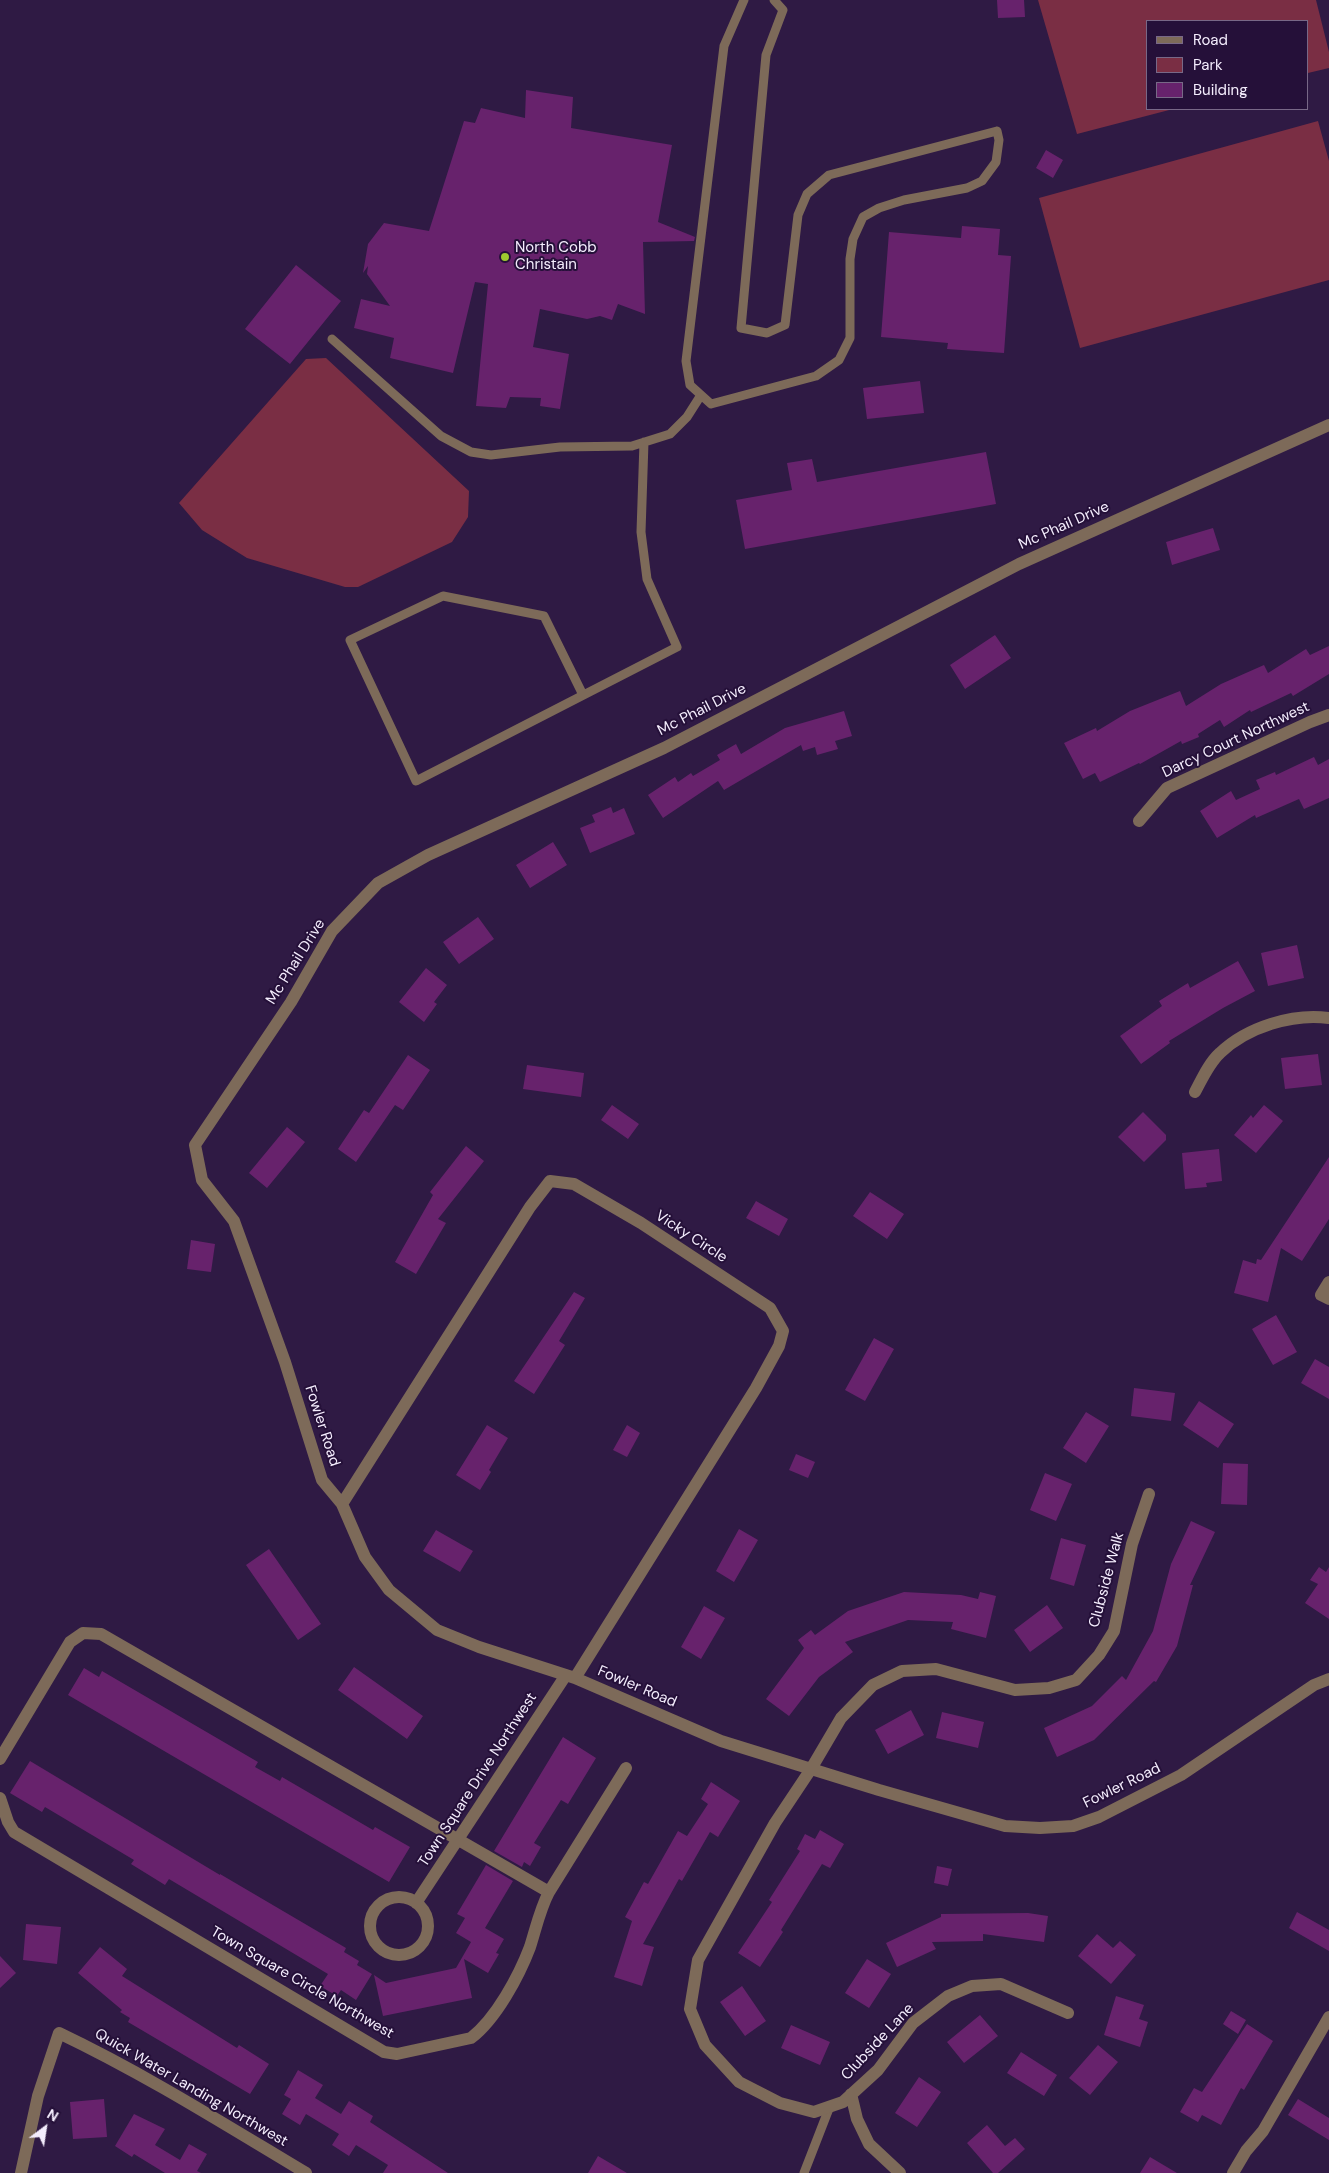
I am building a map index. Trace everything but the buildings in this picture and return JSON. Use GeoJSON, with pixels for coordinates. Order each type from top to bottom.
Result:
{"type":"FeatureCollection","features":[{"type":"Feature","properties":{"kind":"street","name":"Mc Phail Drive"},"geometry":{"type":"LineString","coordinates":[[195,1145],[291,1002],[332,931],[378,883],[428,855],[664,748],[1019,564],[1329,425]]}},
{"type":"Feature","properties":{"kind":"street","name":"Darcy Court Northwest"},"geometry":{"type":"LineString","coordinates":[[1139,821],[1167,788],[1329,715]]}},
{"type":"Feature","properties":{"kind":"street"},"geometry":{"type":"LineString","coordinates":[[1195,1092],[1210,1065],[1220,1052],[1240,1038],[1285,1020],[1308,1017],[1329,1018]]}},
{"type":"Feature","properties":{"kind":"street","name":"Fowler Road"},"geometry":{"type":"LineString","coordinates":[[195,1145],[202,1180],[234,1221],[284,1362],[322,1480],[342,1504],[365,1557],[389,1590],[437,1630],[479,1647],[571,1677],[721,1741],[811,1770],[1004,1826],[1040,1828],[1073,1826],[1099,1817],[1128,1803],[1181,1775],[1314,1685],[1329,1679]]}},
{"type":"Feature","properties":{"kind":"street","name":"Vicky Circle"},"geometry":{"type":"LineString","coordinates":[[342,1504],[530,1207],[550,1181],[574,1184],[641,1223],[770,1308],[783,1331],[779,1346],[756,1388],[571,1677]]}},
{"type":"Feature","properties":{"kind":"street"},"geometry":{"type":"LineString","coordinates":[[1329,1282],[1321,1295],[1329,1299]]}},
{"type":"Feature","properties":{"kind":"street","name":"Clubside Walk"},"geometry":{"type":"LineString","coordinates":[[811,1770],[841,1718],[873,1686],[902,1671],[936,1669],[1015,1690],[1049,1688],[1076,1680],[1099,1655],[1114,1631],[1132,1544],[1149,1494]]}},
{"type":"Feature","properties":{"kind":"street"},"geometry":{"type":"LineString","coordinates":[[0,1759],[70,1642],[84,1633],[101,1634],[549,1892]]}},
{"type":"Feature","properties":{"kind":"street","name":"Town Square Drive Northwest"},"geometry":{"type":"LineString","coordinates":[[416,1903],[571,1677]]}},
{"type":"Feature","properties":{"kind":"street","name":"Town Square Circle Northwest"},"geometry":{"type":"LineString","coordinates":[[0,1798],[8,1822],[14,1832],[384,2052],[397,2054],[471,2038],[480,2031],[504,1998],[522,1964],[542,1905],[549,1892],[626,1768]]}},
{"type":"Feature","properties":{"kind":"street","name":"Clubside Lane"},"geometry":{"type":"LineString","coordinates":[[811,1770],[775,1823],[698,1960],[690,2009],[705,2045],[739,2082],[780,2103],[814,2112],[843,2102],[878,2070],[913,2022],[948,1996],[972,1986],[1001,1984],[1068,2013]]}},
{"type":"Feature","properties":{"kind":"street"},"geometry":{"type":"LineString","coordinates":[[398,1897],[410,1899],[416,1903],[425,1913],[428,1924],[427,1935],[422,1944],[413,1952],[401,1956],[389,1954],[378,1948],[371,1938],[369,1926],[371,1915],[378,1905],[387,1899],[398,1897]]}},
{"type":"Feature","properties":{"kind":"street"},"geometry":{"type":"LineString","coordinates":[[1233,2173],[1246,2151],[1263,2131],[1329,2016]]}},
{"type":"Feature","properties":{"kind":"street","name":"Quick Water Landing Northwest"},"geometry":{"type":"LineString","coordinates":[[21,2173],[38,2096],[59,2033],[108,2056],[149,2079],[306,2173]]}},
{"type":"Feature","properties":{"kind":"street"},"geometry":{"type":"LineString","coordinates":[[851,2094],[857,2119],[869,2144],[900,2173]]}},
{"type":"Feature","properties":{"kind":"lane"},"geometry":{"type":"LineString","coordinates":[[744,0],[724,46],[686,361],[690,386],[711,404],[816,376],[839,360],[850,338],[850,259],[853,239],[863,217],[879,208],[904,200],[967,188],[982,181],[996,162],[999,140],[997,131],[829,175],[808,194],[798,215],[785,324],[767,333],[741,328],[766,55],[783,10],[774,0]]}},
{"type":"Feature","properties":{"kind":"lane"},"geometry":{"type":"LineString","coordinates":[[332,339],[441,436],[471,452],[491,455],[560,447],[632,446],[670,434],[687,417],[701,395]]}},
{"type":"Feature","properties":{"kind":"lane"},"geometry":{"type":"LineString","coordinates":[[583,695],[544,616],[443,596],[350,640],[416,781],[677,647],[647,579],[641,532],[644,442]]}},
{"type":"Feature","properties":{"kind":"lane"},"geometry":{"type":"LineString","coordinates":[[804,2173],[830,2106]]}},
{"type":"Feature","properties":{"kind":"green space"},"geometry":{"type":"Polygon","coordinates":[[[1038,0],[1316,0],[1329,52],[1329,68],[1309,73],[1309,20],[1146,20],[1146,110],[1169,110],[1077,134],[1038,0]]]}},
{"type":"Feature","properties":{"kind":"green space"},"geometry":{"type":"Polygon","coordinates":[[[1318,121],[1329,161],[1329,280],[1080,348],[1039,198],[1318,121]]]}},
{"type":"Feature","properties":{"kind":"green space"},"geometry":{"type":"Polygon","coordinates":[[[326,358],[469,491],[468,517],[452,542],[358,587],[345,587],[247,558],[202,530],[179,503],[306,359],[326,358]]]}},
{"type":"Feature","properties":{"kind":"place","name":"North Cobb Christain"},"geometry":{"type":"Point","coordinates":[505,257]}}]}
